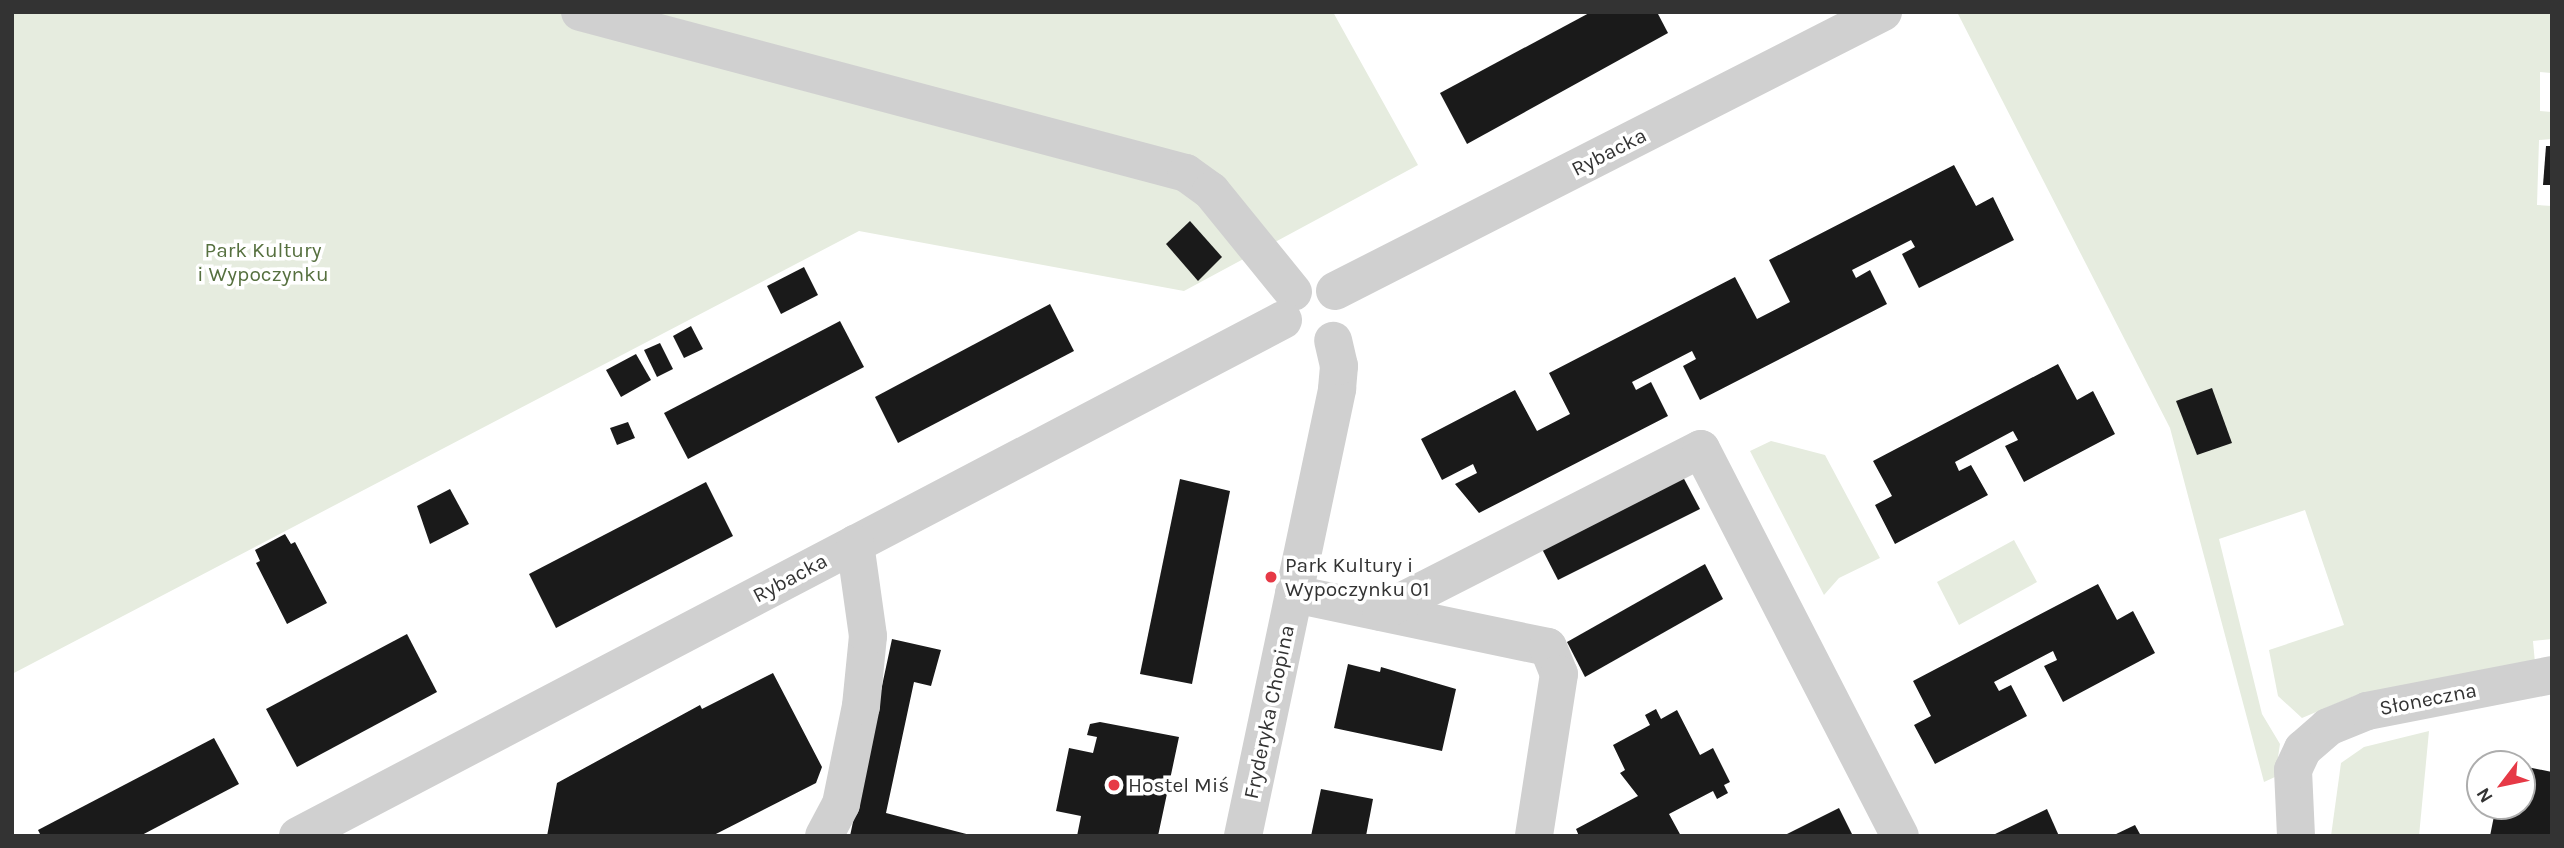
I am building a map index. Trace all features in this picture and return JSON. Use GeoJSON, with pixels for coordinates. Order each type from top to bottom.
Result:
{"type":"FeatureCollection","features":[{"type":"Feature","properties":{"kind":"street"},"geometry":{"type":"LineString","coordinates":[[580,12],[1186,173],[1211,191],[1288,306],[1297,343],[1319,347],[1333,341],[1346,318],[1335,291],[1316,284],[1288,306]]}},
{"type":"Feature","properties":{"kind":"street","name":"Rybacka"},"geometry":{"type":"LineString","coordinates":[[1335,291],[1883,12]]}},
{"type":"Feature","properties":{"kind":"street","name":"Rybacka"},"geometry":{"type":"LineString","coordinates":[[298,836],[855,544],[1288,306]]}},
{"type":"Feature","properties":{"kind":"street","name":"Fryderyka Chopina"},"geometry":{"type":"LineString","coordinates":[[1243,836],[1338,380],[1333,341]]}},
{"type":"Feature","properties":{"kind":"street"},"geometry":{"type":"LineString","coordinates":[[1381,612],[1702,449],[1900,836]]}},
{"type":"Feature","properties":{"kind":"street"},"geometry":{"type":"LineString","coordinates":[[824,836],[841,804],[862,706],[868,636],[855,544]]}},
{"type":"Feature","properties":{"kind":"street"},"geometry":{"type":"LineString","coordinates":[[1293,594],[1541,644],[1554,655],[1559,674],[1534,836]]}},
{"type":"Feature","properties":{"kind":"street","name":"Słoneczna"},"geometry":{"type":"LineString","coordinates":[[2296,836],[2291,779],[2311,741],[2367,711],[2552,675]]}},
{"type":"Feature","properties":{"kind":"green space","name":"Park Kultury i Wypoczynku"},"geometry":{"type":"Polygon","coordinates":[[[12,12],[1333,12],[1418,165],[1184,291],[859,231],[12,674],[12,12]]]}},
{"type":"Feature","properties":{"kind":"green space"},"geometry":{"type":"Polygon","coordinates":[[[1957,12],[2552,12],[2551,73],[2540,72],[2540,111],[2552,112],[2552,139],[2539,140],[2537,205],[2552,206],[2552,639],[2533,641],[2535,663],[2359,694],[2302,718],[2278,696],[2269,650],[2344,625],[2305,510],[2219,539],[2262,714],[2280,744],[2275,777],[2264,782],[2170,428],[1957,12]]]}},
{"type":"Feature","properties":{"kind":"green space"},"geometry":{"type":"Polygon","coordinates":[[[1771,441],[1825,455],[1880,558],[1839,578],[1824,595],[1750,451],[1771,441]]]}},
{"type":"Feature","properties":{"kind":"green space"},"geometry":{"type":"Polygon","coordinates":[[[2014,540],[2037,582],[1959,625],[1937,582],[2014,540]]]}},
{"type":"Feature","properties":{"kind":"green space"},"geometry":{"type":"Polygon","coordinates":[[[2429,731],[2419,836],[2331,836],[2341,763],[2364,747],[2429,731]]]}},
{"type":"Feature","properties":{"kind":"building"},"geometry":{"type":"Polygon","coordinates":[[[1591,12],[1657,12],[1668,33],[1467,144],[1440,93],[1591,12]]]}},
{"type":"Feature","properties":{"kind":"building"},"geometry":{"type":"Polygon","coordinates":[[[2546,146],[2552,146],[2552,185],[2543,185],[2546,146]]]}},
{"type":"Feature","properties":{"kind":"building"},"geometry":{"type":"Polygon","coordinates":[[[1954,165],[1976,206],[1993,197],[2014,240],[1919,288],[1902,254],[1915,247],[1911,240],[1852,270],[1856,278],[1870,270],[1887,304],[1700,400],[1683,366],[1696,359],[1692,351],[1632,382],[1636,390],[1651,382],[1668,416],[1479,513],[1455,484],[1477,473],[1473,464],[1442,480],[1421,439],[1515,390],[1537,431],[1570,414],[1549,373],[1735,277],[1757,319],[1790,302],[1769,260],[1954,165]]]}},
{"type":"Feature","properties":{"kind":"building"},"geometry":{"type":"Polygon","coordinates":[[[1190,221],[1222,257],[1198,281],[1166,244],[1190,221]]]}},
{"type":"Feature","properties":{"kind":"building"},"geometry":{"type":"Polygon","coordinates":[[[804,267],[818,295],[781,314],[767,286],[804,267]]]}},
{"type":"Feature","properties":{"kind":"building"},"geometry":{"type":"Polygon","coordinates":[[[1050,304],[1074,351],[898,443],[875,397],[1050,304]]]}},
{"type":"Feature","properties":{"kind":"building"},"geometry":{"type":"Polygon","coordinates":[[[840,321],[864,367],[688,459],[664,413],[840,321]]]}},
{"type":"Feature","properties":{"kind":"building"},"geometry":{"type":"Polygon","coordinates":[[[691,326],[703,349],[684,358],[673,336],[691,326]]]}},
{"type":"Feature","properties":{"kind":"building"},"geometry":{"type":"Polygon","coordinates":[[[660,343],[673,369],[657,377],[644,350],[660,343]]]}},
{"type":"Feature","properties":{"kind":"building"},"geometry":{"type":"Polygon","coordinates":[[[636,354],[651,380],[621,397],[606,370],[636,354]]]}},
{"type":"Feature","properties":{"kind":"building"},"geometry":{"type":"Polygon","coordinates":[[[2058,364],[2077,400],[2093,391],[2115,434],[2024,482],[2005,446],[2018,440],[2013,431],[1955,462],[1959,471],[1971,465],[1988,495],[1895,544],[1875,505],[1892,496],[1873,461],[2058,364]]]}},
{"type":"Feature","properties":{"kind":"building"},"geometry":{"type":"Polygon","coordinates":[[[2212,388],[2232,443],[2197,455],[2176,401],[2212,388]]]}},
{"type":"Feature","properties":{"kind":"building"},"geometry":{"type":"Polygon","coordinates":[[[628,422],[635,438],[617,445],[610,428],[628,422]]]}},
{"type":"Feature","properties":{"kind":"building"},"geometry":{"type":"Polygon","coordinates":[[[1682,475],[1700,509],[1558,580],[1541,547],[1682,475]]]}},
{"type":"Feature","properties":{"kind":"building"},"geometry":{"type":"Polygon","coordinates":[[[1180,479],[1230,491],[1192,684],[1140,674],[1180,479]]]}},
{"type":"Feature","properties":{"kind":"building"},"geometry":{"type":"Polygon","coordinates":[[[706,482],[733,536],[556,628],[529,574],[706,482]]]}},
{"type":"Feature","properties":{"kind":"building"},"geometry":{"type":"Polygon","coordinates":[[[450,489],[469,524],[430,544],[417,506],[450,489]]]}},
{"type":"Feature","properties":{"kind":"building"},"geometry":{"type":"Polygon","coordinates":[[[285,534],[291,544],[295,542],[327,603],[287,624],[256,563],[260,561],[255,550],[285,534]]]}},
{"type":"Feature","properties":{"kind":"building"},"geometry":{"type":"Polygon","coordinates":[[[1705,564],[1723,599],[1585,677],[1567,642],[1705,564]]]}},
{"type":"Feature","properties":{"kind":"building"},"geometry":{"type":"Polygon","coordinates":[[[2098,584],[2117,620],[2133,611],[2155,653],[2063,702],[2044,666],[2057,660],[2053,651],[1994,682],[1999,691],[2011,685],[2027,716],[1935,764],[1914,725],[1931,716],[1913,681],[2098,584]]]}},
{"type":"Feature","properties":{"kind":"building"},"geometry":{"type":"Polygon","coordinates":[[[407,634],[437,692],[297,767],[266,709],[407,634]]]}},
{"type":"Feature","properties":{"kind":"building"},"geometry":{"type":"Polygon","coordinates":[[[892,639],[941,650],[931,686],[914,682],[886,813],[974,836],[850,836],[892,639]]]}},
{"type":"Feature","properties":{"kind":"building"},"geometry":{"type":"Polygon","coordinates":[[[1348,664],[1380,672],[1381,667],[1456,689],[1442,751],[1334,728],[1348,664]]]}},
{"type":"Feature","properties":{"kind":"building"},"geometry":{"type":"Polygon","coordinates":[[[773,673],[822,767],[816,783],[712,836],[547,836],[557,783],[700,705],[702,709],[773,673]]]}},
{"type":"Feature","properties":{"kind":"building"},"geometry":{"type":"Polygon","coordinates":[[[1656,709],[1661,719],[1677,710],[1700,755],[1713,748],[1730,782],[1724,785],[1728,793],[1717,799],[1713,791],[1669,814],[1681,836],[1579,836],[1576,829],[1638,796],[1620,773],[1625,770],[1613,745],[1650,725],[1645,715],[1656,709]]]}},
{"type":"Feature","properties":{"kind":"building","name":"Hostel Miś"},"geometry":{"type":"Polygon","coordinates":[[[1100,722],[1179,737],[1158,836],[1077,836],[1081,816],[1056,811],[1069,748],[1093,753],[1097,737],[1087,735],[1090,724],[1100,722]]]}},
{"type":"Feature","properties":{"kind":"building"},"geometry":{"type":"Polygon","coordinates":[[[214,738],[239,784],[140,836],[41,836],[38,830],[214,738]]]}},
{"type":"Feature","properties":{"kind":"building"},"geometry":{"type":"Polygon","coordinates":[[[2536,769],[2552,772],[2552,836],[2490,836],[2493,820],[2536,820],[2536,769]]]}},
{"type":"Feature","properties":{"kind":"building"},"geometry":{"type":"Polygon","coordinates":[[[1321,789],[1373,799],[1366,836],[1311,836],[1321,789]]]}},
{"type":"Feature","properties":{"kind":"building"},"geometry":{"type":"Polygon","coordinates":[[[1839,808],[1853,836],[1783,836],[1839,808]]]}},
{"type":"Feature","properties":{"kind":"building"},"geometry":{"type":"Polygon","coordinates":[[[2047,809],[2059,836],[1991,836],[2047,809]]]}},
{"type":"Feature","properties":{"kind":"building"},"geometry":{"type":"Polygon","coordinates":[[[2135,825],[2141,836],[2112,836],[2135,825]]]}},
{"type":"Feature","properties":{"kind":"place","name":"Park Kultury i Wypoczynku 01"},"geometry":{"type":"Point","coordinates":[1271,577]}},
{"type":"Feature","properties":{"kind":"place","name":"Hostel Miś"},"geometry":{"type":"Point","coordinates":[1114,785]}}]}
